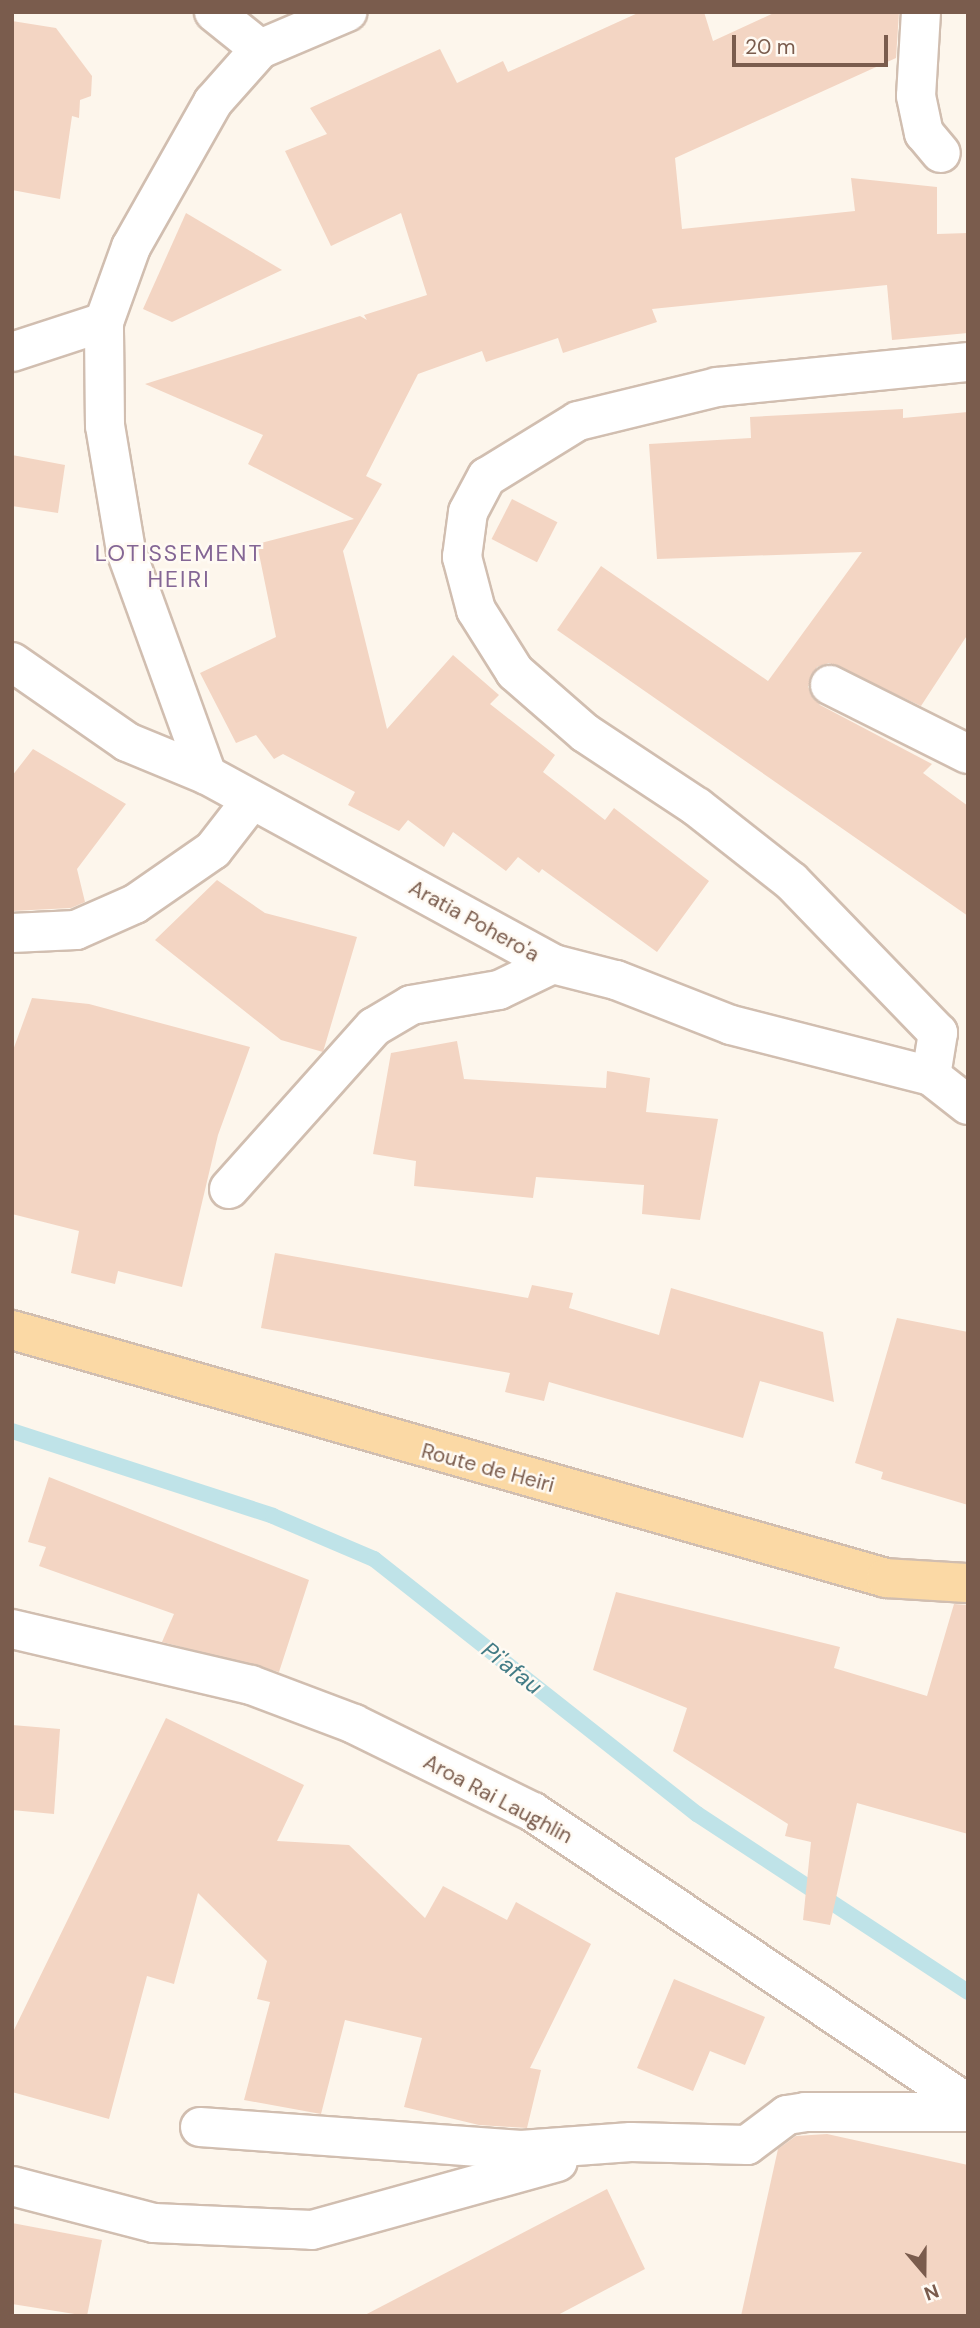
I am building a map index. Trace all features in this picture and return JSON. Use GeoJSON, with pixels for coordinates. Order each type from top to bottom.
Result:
{"type":"FeatureCollection","features":[{"type":"Feature","properties":{"kind":"main road","name":"Route de Heiri"},"geometry":{"type":"LineString","coordinates":[[12,1330],[886,1578],[968,1583]]}},
{"type":"Feature","properties":{"kind":"street"},"geometry":{"type":"LineString","coordinates":[[214,12],[260,49]]}},
{"type":"Feature","properties":{"kind":"street"},"geometry":{"type":"LineString","coordinates":[[207,775],[126,551],[104,426],[104,322],[131,247],[213,102],[260,49],[347,12]]}},
{"type":"Feature","properties":{"kind":"street"},"geometry":{"type":"LineString","coordinates":[[921,12],[916,96],[924,133],[941,153]]}},
{"type":"Feature","properties":{"kind":"street"},"geometry":{"type":"LineString","coordinates":[[12,352],[104,322]]}},
{"type":"Feature","properties":{"kind":"street"},"geometry":{"type":"LineString","coordinates":[[931,1076],[939,1033],[792,881],[697,807],[585,733],[515,672],[476,610],[462,557],[468,512],[487,477],[578,421],[717,387],[968,362]]}},
{"type":"Feature","properties":{"kind":"street","name":"Aratia Pohero'a"},"geometry":{"type":"LineString","coordinates":[[12,662],[127,742],[207,775],[553,964],[616,980],[731,1025],[931,1076],[967,1101]]}},
{"type":"Feature","properties":{"kind":"street"},"geometry":{"type":"LineString","coordinates":[[830,685],[968,754]]}},
{"type":"Feature","properties":{"kind":"street"},"geometry":{"type":"LineString","coordinates":[[12,933],[76,930],[135,904],[213,850],[251,801]]}},
{"type":"Feature","properties":{"kind":"street"},"geometry":{"type":"LineString","coordinates":[[229,1189],[374,1027],[411,1005],[499,990],[553,964]]}},
{"type":"Feature","properties":{"kind":"street","name":"Aroa Rai Laughlin"},"geometry":{"type":"LineString","coordinates":[[12,1629],[251,1685],[354,1724],[497,1794],[705,1923],[968,2104]]}},
{"type":"Feature","properties":{"kind":"street"},"geometry":{"type":"LineString","coordinates":[[200,2127],[521,2150],[631,2142],[747,2145],[787,2115],[806,2112],[968,2112]]}},
{"type":"Feature","properties":{"kind":"street"},"geometry":{"type":"LineString","coordinates":[[12,2186],[154,2222],[312,2230],[631,2142]]}},
{"type":"Feature","properties":{"kind":"building"},"geometry":{"type":"Polygon","coordinates":[[[640,12],[704,12],[713,41],[776,12],[899,12],[896,58],[675,158],[682,229],[855,211],[851,178],[937,187],[937,234],[968,233],[968,333],[892,340],[887,285],[652,309],[657,322],[563,353],[558,338],[486,362],[482,351],[418,374],[366,476],[382,484],[343,551],[387,729],[453,655],[499,695],[490,704],[555,755],[543,772],[605,820],[614,808],[709,881],[657,952],[542,869],[539,873],[518,857],[506,871],[453,832],[444,847],[408,820],[399,831],[348,805],[355,792],[283,754],[274,759],[256,735],[236,743],[200,673],[276,637],[257,544],[354,519],[248,464],[263,435],[145,384],[360,316],[367,320],[364,315],[427,295],[401,213],[331,246],[285,151],[327,134],[310,108],[440,49],[457,83],[503,61],[508,72],[640,12]]]}},
{"type":"Feature","properties":{"kind":"building"},"geometry":{"type":"Polygon","coordinates":[[[12,21],[56,28],[92,76],[91,96],[80,100],[79,118],[72,116],[60,199],[12,190],[12,21]]]}},
{"type":"Feature","properties":{"kind":"building"},"geometry":{"type":"Polygon","coordinates":[[[186,213],[282,270],[172,322],[143,309],[186,213]]]}},
{"type":"Feature","properties":{"kind":"building"},"geometry":{"type":"Polygon","coordinates":[[[903,409],[903,418],[968,412],[968,634],[921,706],[829,663],[817,667],[808,687],[820,705],[932,764],[923,773],[968,806],[968,916],[557,630],[601,566],[768,681],[862,552],[657,559],[649,444],[751,438],[750,417],[903,409]]]}},
{"type":"Feature","properties":{"kind":"building"},"geometry":{"type":"Polygon","coordinates":[[[12,455],[65,465],[58,513],[12,506],[12,455]]]}},
{"type":"Feature","properties":{"kind":"building"},"geometry":{"type":"Polygon","coordinates":[[[512,499],[557,522],[537,562],[492,539],[512,499]]]}},
{"type":"Feature","properties":{"kind":"building"},"geometry":{"type":"Polygon","coordinates":[[[33,749],[126,804],[77,869],[85,902],[71,908],[12,911],[12,776],[33,749]]]}},
{"type":"Feature","properties":{"kind":"building"},"geometry":{"type":"Polygon","coordinates":[[[217,880],[265,913],[357,937],[323,1052],[281,1040],[155,940],[217,880]]]}},
{"type":"Feature","properties":{"kind":"building"},"geometry":{"type":"Polygon","coordinates":[[[32,998],[89,1004],[250,1047],[218,1135],[182,1287],[118,1271],[115,1284],[71,1273],[79,1231],[12,1214],[12,1053],[32,998]]]}},
{"type":"Feature","properties":{"kind":"building"},"geometry":{"type":"Polygon","coordinates":[[[457,1041],[464,1079],[606,1088],[607,1071],[650,1078],[646,1112],[718,1119],[700,1220],[642,1214],[644,1185],[536,1177],[533,1198],[414,1186],[416,1161],[373,1154],[391,1053],[457,1041]]]}},
{"type":"Feature","properties":{"kind":"building"},"geometry":{"type":"Polygon","coordinates":[[[275,1253],[528,1298],[532,1285],[573,1293],[569,1308],[659,1335],[671,1288],[823,1332],[834,1402],[760,1381],[743,1438],[549,1382],[544,1401],[505,1392],[510,1373],[261,1328],[275,1253]]]}},
{"type":"Feature","properties":{"kind":"building"},"geometry":{"type":"Polygon","coordinates":[[[897,1318],[968,1332],[968,1505],[881,1479],[883,1472],[855,1463],[897,1318]]]}},
{"type":"Feature","properties":{"kind":"building"},"geometry":{"type":"Polygon","coordinates":[[[49,1477],[309,1580],[279,1672],[162,1642],[174,1614],[39,1566],[46,1547],[28,1542],[49,1477]]]}},
{"type":"Feature","properties":{"kind":"building"},"geometry":{"type":"Polygon","coordinates":[[[616,1592],[840,1647],[834,1668],[927,1696],[954,1604],[968,1605],[968,1834],[857,1803],[830,1925],[803,1920],[811,1842],[785,1836],[788,1824],[673,1751],[687,1708],[593,1670],[616,1592]]]}},
{"type":"Feature","properties":{"kind":"building"},"geometry":{"type":"Polygon","coordinates":[[[166,1718],[304,1785],[277,1841],[349,1845],[425,1918],[443,1886],[507,1920],[516,1902],[591,1944],[530,2068],[541,2070],[527,2128],[479,2125],[404,2107],[422,2038],[345,2020],[321,2114],[244,2100],[270,2002],[257,1999],[267,1961],[198,1893],[174,1984],[147,1976],[109,2119],[12,2092],[12,2034],[166,1718]]]}},
{"type":"Feature","properties":{"kind":"building"},"geometry":{"type":"Polygon","coordinates":[[[12,1725],[60,1729],[54,1814],[12,1810],[12,1725]]]}},
{"type":"Feature","properties":{"kind":"building"},"geometry":{"type":"Polygon","coordinates":[[[674,1979],[765,2017],[745,2065],[710,2051],[693,2091],[637,2068],[674,1979]]]}},
{"type":"Feature","properties":{"kind":"building"},"geometry":{"type":"Polygon","coordinates":[[[827,2134],[968,2165],[968,2316],[741,2316],[778,2149],[796,2136],[827,2134]]]}},
{"type":"Feature","properties":{"kind":"building"},"geometry":{"type":"Polygon","coordinates":[[[607,2189],[645,2269],[556,2316],[363,2316],[607,2189]]]}},
{"type":"Feature","properties":{"kind":"building"},"geometry":{"type":"Polygon","coordinates":[[[12,2223],[102,2240],[87,2316],[12,2304],[12,2223]]]}},
{"type":"Feature","properties":{"kind":"waterway","name":"Pi'afau"},"geometry":{"type":"LineString","coordinates":[[12,1431],[273,1516],[374,1559],[697,1814],[968,1992]]}},
{"type":"Feature","properties":{"kind":"district","name":"LOTISSEMENT HEIRI"},"geometry":{"type":"Point","coordinates":[179,566]}}]}
